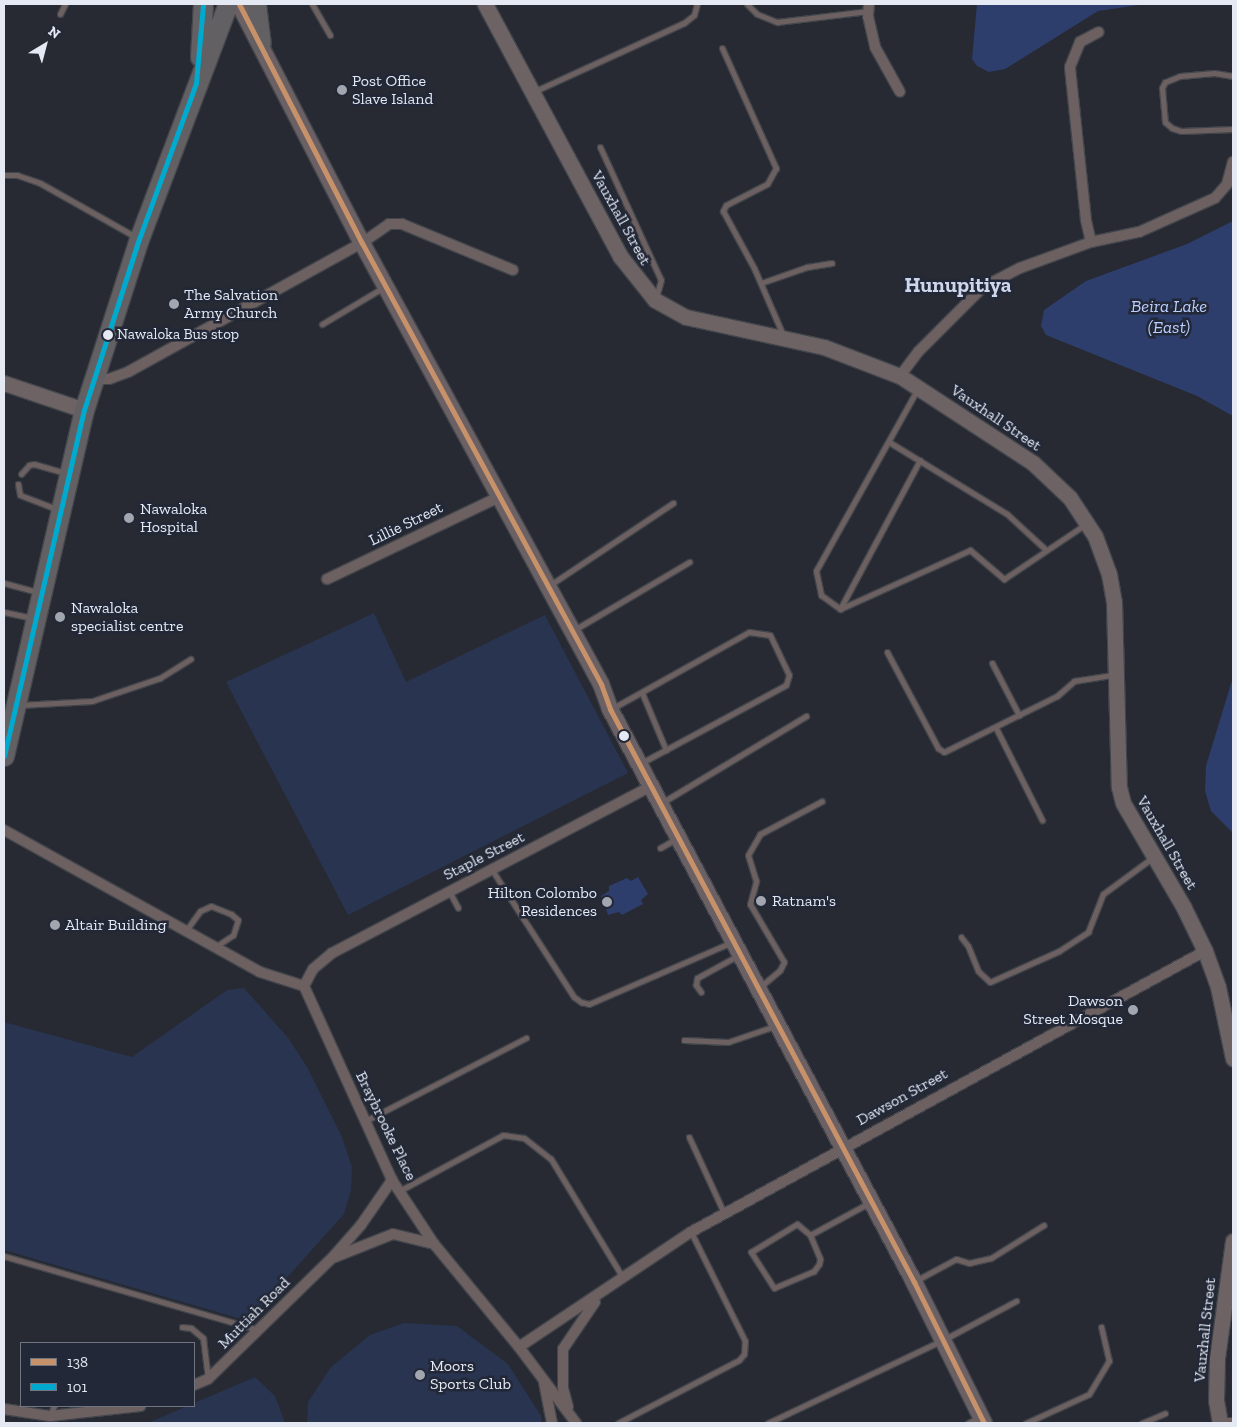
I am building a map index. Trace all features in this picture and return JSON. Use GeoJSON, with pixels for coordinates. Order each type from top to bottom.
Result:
{"type":"FeatureCollection","features":[{"type":"Feature","properties":{"kind":"highway"},"geometry":{"type":"LineString","coordinates":[[4,756],[10,706],[35,619],[84,410],[138,238],[196,83],[228,4]]}},
{"type":"Feature","properties":{"kind":"highway"},"geometry":{"type":"LineString","coordinates":[[256,4],[261,43]]}},
{"type":"Feature","properties":{"kind":"highway"},"geometry":{"type":"LineString","coordinates":[[196,83],[202,5]]}},
{"type":"Feature","properties":{"kind":"main road"},"geometry":{"type":"LineString","coordinates":[[239,4],[261,43],[362,243],[546,588],[601,684],[610,710],[651,786],[662,802],[739,947],[777,1025],[914,1282],[943,1340],[978,1421]]}},
{"type":"Feature","properties":{"kind":"street","name":"Vauxhall Street"},"geometry":{"type":"LineString","coordinates":[[487,5],[620,256],[655,300],[686,317],[824,347],[900,376],[1048,476],[1070,498],[1095,536],[1110,580],[1114,602],[1120,795],[1127,815],[1184,908],[1205,952],[1226,1016],[1233,1058]]}},
{"type":"Feature","properties":{"kind":"street"},"geometry":{"type":"LineString","coordinates":[[868,7],[875,47],[900,92]]}},
{"type":"Feature","properties":{"kind":"street"},"geometry":{"type":"LineString","coordinates":[[1092,242],[1086,220],[1070,67],[1080,42],[1099,32]]}},
{"type":"Feature","properties":{"kind":"street"},"geometry":{"type":"LineString","coordinates":[[900,376],[919,351],[983,287],[1020,268],[1092,242],[1139,232],[1215,198],[1227,184],[1233,162]]}},
{"type":"Feature","properties":{"kind":"street"},"geometry":{"type":"LineString","coordinates":[[94,379],[110,379],[128,372],[362,243],[389,224],[402,224],[513,270]]}},
{"type":"Feature","properties":{"kind":"street"},"geometry":{"type":"LineString","coordinates":[[4,383],[84,410]]}},
{"type":"Feature","properties":{"kind":"street","name":"Lillie Street"},"geometry":{"type":"LineString","coordinates":[[327,578],[498,497]]}},
{"type":"Feature","properties":{"kind":"street","name":"Staple Street"},"geometry":{"type":"LineString","coordinates":[[304,986],[313,970],[332,953],[651,786]]}},
{"type":"Feature","properties":{"kind":"street"},"geometry":{"type":"LineString","coordinates":[[4,830],[187,929],[260,972],[304,986]]}},
{"type":"Feature","properties":{"kind":"street","name":"Dawson Street"},"geometry":{"type":"LineString","coordinates":[[519,1347],[602,1294],[690,1232],[843,1147],[1205,952]]}},
{"type":"Feature","properties":{"kind":"street","name":"Braybrooke Place"},"geometry":{"type":"LineString","coordinates":[[304,986],[367,1120],[392,1180],[401,1190],[434,1244],[519,1347],[576,1423]]}},
{"type":"Feature","properties":{"kind":"street","name":"Muttiah Road"},"geometry":{"type":"LineString","coordinates":[[195,1385],[208,1379],[332,1258],[361,1225],[392,1180]]}},
{"type":"Feature","properties":{"kind":"street","name":"Muttiah Road"},"geometry":{"type":"LineString","coordinates":[[332,1258],[393,1234],[434,1244]]}},
{"type":"Feature","properties":{"kind":"street","name":"Vauxhall Street"},"geometry":{"type":"LineString","coordinates":[[1224,1421],[1216,1400],[1217,1358],[1233,1240]]}},
{"type":"Feature","properties":{"kind":"street"},"geometry":{"type":"LineString","coordinates":[[570,1413],[563,1388],[564,1349],[580,1320],[602,1294]]}},
{"type":"Feature","properties":{"kind":"street"},"geometry":{"type":"LineString","coordinates":[[543,1379],[552,1423]]}},
{"type":"Feature","properties":{"kind":"street"},"geometry":{"type":"LineString","coordinates":[[4,1409],[52,1411],[122,1407]]}},
{"type":"Feature","properties":{"kind":"lane"},"geometry":{"type":"LineString","coordinates":[[60,14],[65,4]]}},
{"type":"Feature","properties":{"kind":"lane"},"geometry":{"type":"LineString","coordinates":[[312,4],[330,34]]}},
{"type":"Feature","properties":{"kind":"lane"},"geometry":{"type":"LineString","coordinates":[[532,92],[684,23],[694,15],[697,4]]}},
{"type":"Feature","properties":{"kind":"lane"},"geometry":{"type":"LineString","coordinates":[[747,4],[757,14],[777,22],[868,7]]}},
{"type":"Feature","properties":{"kind":"lane"},"geometry":{"type":"LineString","coordinates":[[722,48],[776,168],[767,184],[726,205],[723,212],[761,283],[786,340]]}},
{"type":"Feature","properties":{"kind":"lane"},"geometry":{"type":"LineString","coordinates":[[1233,76],[1214,73],[1180,76],[1164,82],[1162,88],[1166,122],[1172,128],[1181,131],[1233,129]]}},
{"type":"Feature","properties":{"kind":"lane"},"geometry":{"type":"LineString","coordinates":[[600,147],[661,280],[655,300]]}},
{"type":"Feature","properties":{"kind":"lane"},"geometry":{"type":"LineString","coordinates":[[4,175],[17,175],[40,182],[138,238]]}},
{"type":"Feature","properties":{"kind":"lane"},"geometry":{"type":"LineString","coordinates":[[761,283],[807,268],[832,263]]}},
{"type":"Feature","properties":{"kind":"lane"},"geometry":{"type":"LineString","coordinates":[[322,324],[386,286]]}},
{"type":"Feature","properties":{"kind":"lane"},"geometry":{"type":"LineString","coordinates":[[840,609],[820,595],[816,571],[918,387]]}},
{"type":"Feature","properties":{"kind":"lane"},"geometry":{"type":"LineString","coordinates":[[889,442],[1007,514],[1046,550]]}},
{"type":"Feature","properties":{"kind":"lane"},"geometry":{"type":"LineString","coordinates":[[840,609],[920,460]]}},
{"type":"Feature","properties":{"kind":"lane"},"geometry":{"type":"LineString","coordinates":[[21,474],[29,465],[34,464],[68,474]]}},
{"type":"Feature","properties":{"kind":"lane"},"geometry":{"type":"LineString","coordinates":[[18,484],[20,495],[60,510]]}},
{"type":"Feature","properties":{"kind":"lane"},"geometry":{"type":"LineString","coordinates":[[546,588],[673,503]]}},
{"type":"Feature","properties":{"kind":"lane"},"geometry":{"type":"LineString","coordinates":[[840,609],[970,550],[1004,579],[1086,524]]}},
{"type":"Feature","properties":{"kind":"lane"},"geometry":{"type":"LineString","coordinates":[[571,632],[689,562]]}},
{"type":"Feature","properties":{"kind":"lane"},"geometry":{"type":"LineString","coordinates":[[4,584],[40,593]]}},
{"type":"Feature","properties":{"kind":"lane"},"geometry":{"type":"LineString","coordinates":[[4,612],[35,619]]}},
{"type":"Feature","properties":{"kind":"lane"},"geometry":{"type":"LineString","coordinates":[[610,710],[749,632],[770,635],[789,675],[786,685],[775,693],[639,764]]}},
{"type":"Feature","properties":{"kind":"lane"},"geometry":{"type":"LineString","coordinates":[[887,652],[938,748],[944,752],[996,728],[1057,696],[1074,681],[1116,675]]}},
{"type":"Feature","properties":{"kind":"lane"},"geometry":{"type":"LineString","coordinates":[[10,706],[92,701],[160,678],[190,659]]}},
{"type":"Feature","properties":{"kind":"lane"},"geometry":{"type":"LineString","coordinates":[[992,662],[1019,715]]}},
{"type":"Feature","properties":{"kind":"lane"},"geometry":{"type":"LineString","coordinates":[[642,693],[666,750]]}},
{"type":"Feature","properties":{"kind":"lane"},"geometry":{"type":"LineString","coordinates":[[662,802],[806,716]]}},
{"type":"Feature","properties":{"kind":"lane"},"geometry":{"type":"LineString","coordinates":[[996,728],[1042,820]]}},
{"type":"Feature","properties":{"kind":"lane"},"geometry":{"type":"LineString","coordinates":[[760,988],[780,970],[784,962],[750,904],[756,881],[748,855],[760,834],[822,801]]}},
{"type":"Feature","properties":{"kind":"lane"},"geometry":{"type":"LineString","coordinates":[[660,848],[680,836]]}},
{"type":"Feature","properties":{"kind":"lane"},"geometry":{"type":"LineString","coordinates":[[960,938],[968,946],[978,971],[990,982],[1075,941],[1091,926],[1103,894],[1153,858]]}},
{"type":"Feature","properties":{"kind":"lane"},"geometry":{"type":"LineString","coordinates":[[492,869],[574,997],[581,1002],[589,1004],[739,947]]}},
{"type":"Feature","properties":{"kind":"lane"},"geometry":{"type":"LineString","coordinates":[[449,891],[458,908]]}},
{"type":"Feature","properties":{"kind":"lane"},"geometry":{"type":"LineString","coordinates":[[187,929],[200,911],[211,906],[231,914],[238,920],[232,935],[215,947]]}},
{"type":"Feature","properties":{"kind":"lane"},"geometry":{"type":"LineString","coordinates":[[701,992],[696,986],[697,978],[739,947]]}},
{"type":"Feature","properties":{"kind":"lane"},"geometry":{"type":"LineString","coordinates":[[684,1040],[728,1042],[777,1025]]}},
{"type":"Feature","properties":{"kind":"lane"},"geometry":{"type":"LineString","coordinates":[[367,1120],[526,1038]]}},
{"type":"Feature","properties":{"kind":"lane"},"geometry":{"type":"LineString","coordinates":[[401,1190],[503,1135],[524,1138],[551,1159],[623,1278]]}},
{"type":"Feature","properties":{"kind":"lane"},"geometry":{"type":"LineString","coordinates":[[689,1137],[724,1213]]}},
{"type":"Feature","properties":{"kind":"lane"},"geometry":{"type":"LineString","coordinates":[[810,1236],[871,1202]]}},
{"type":"Feature","properties":{"kind":"lane"},"geometry":{"type":"LineString","coordinates":[[914,1282],[956,1259],[969,1263],[991,1258],[1044,1225]]}},
{"type":"Feature","properties":{"kind":"lane"},"geometry":{"type":"LineString","coordinates":[[791,1226],[802,1226],[810,1236],[820,1259],[819,1264],[814,1271],[774,1288],[750,1252],[791,1226]]}},
{"type":"Feature","properties":{"kind":"lane"},"geometry":{"type":"LineString","coordinates":[[618,1423],[739,1360],[744,1354],[745,1341],[690,1232]]}},
{"type":"Feature","properties":{"kind":"lane"},"geometry":{"type":"LineString","coordinates":[[4,1256],[258,1330]]}},
{"type":"Feature","properties":{"kind":"lane"},"geometry":{"type":"LineString","coordinates":[[768,1423],[943,1340],[1016,1301]]}},
{"type":"Feature","properties":{"kind":"lane"},"geometry":{"type":"LineString","coordinates":[[182,1327],[191,1328],[204,1338],[208,1379]]}},
{"type":"Feature","properties":{"kind":"lane"},"geometry":{"type":"LineString","coordinates":[[1026,1423],[1089,1394],[1108,1361],[1101,1327]]}},
{"type":"Feature","properties":{"kind":"lane"},"geometry":{"type":"LineString","coordinates":[[1142,1423],[1165,1412]]}},
{"type":"Feature","properties":{"kind":"shaded area"},"geometry":{"type":"Polygon","coordinates":[[[374,613],[406,682],[545,615],[628,773],[348,915],[226,682],[374,613]]]}},
{"type":"Feature","properties":{"kind":"shaded area"},"geometry":{"type":"Polygon","coordinates":[[[244,988],[289,1039],[307,1067],[342,1137],[352,1167],[351,1190],[344,1214],[248,1321],[4,1250],[4,1022],[132,1057],[227,990],[244,988]]]}},
{"type":"Feature","properties":{"kind":"shaded area","name":"Moors Sports Club"},"geometry":{"type":"Polygon","coordinates":[[[404,1323],[457,1326],[508,1364],[541,1416],[542,1423],[307,1423],[308,1402],[331,1367],[370,1335],[404,1323]]]}},
{"type":"Feature","properties":{"kind":"shaded area"},"geometry":{"type":"Polygon","coordinates":[[[255,1377],[275,1396],[285,1423],[148,1423],[185,1407],[195,1407],[195,1403],[255,1377]]]}},
{"type":"Feature","properties":{"kind":"water"},"geometry":{"type":"Polygon","coordinates":[[[977,4],[1146,4],[1098,11],[1005,69],[989,72],[977,66],[972,59],[977,4]]]}},
{"type":"Feature","properties":{"kind":"water","name":"Beira Lake (East)"},"geometry":{"type":"Polygon","coordinates":[[[1233,221],[1233,416],[1197,396],[1046,335],[1041,326],[1044,310],[1086,281],[1187,244],[1233,221]]]}},
{"type":"Feature","properties":{"kind":"water"},"geometry":{"type":"Polygon","coordinates":[[[1233,677],[1233,833],[1211,811],[1205,791],[1206,766],[1233,677]]]}},
{"type":"Feature","properties":{"kind":"water"},"geometry":{"type":"Polygon","coordinates":[[[638,877],[648,894],[641,900],[643,904],[622,915],[619,912],[608,915],[601,896],[609,891],[609,886],[627,878],[631,881],[638,877]]]}},
{"type":"Feature","properties":{"kind":"transit line","name":"101"},"geometry":{"type":"LineString","coordinates":[[4,756],[84,410],[139,239],[196,83],[203,4]]}},
{"type":"Feature","properties":{"kind":"transit line","name":"138"},"geometry":{"type":"LineString","coordinates":[[239,4],[362,243],[601,684],[610,709],[914,1282],[984,1423]]}},
{"type":"Feature","properties":{"kind":"place","name":"Post Office Slave Island"},"geometry":{"type":"Point","coordinates":[342,90]}},
{"type":"Feature","properties":{"kind":"place","name":"The Salvation Army Church"},"geometry":{"type":"Point","coordinates":[174,304]}},
{"type":"Feature","properties":{"kind":"place","name":"Nawaloka Bus stop"},"geometry":{"type":"Point","coordinates":[108,335]}},
{"type":"Feature","properties":{"kind":"place","name":"Nawaloka Hospital"},"geometry":{"type":"Point","coordinates":[129,518]}},
{"type":"Feature","properties":{"kind":"place","name":"Nawaloka specialist centre"},"geometry":{"type":"Point","coordinates":[60,617]}},
{"type":"Feature","properties":{"kind":"place","name":"Ratnam's"},"geometry":{"type":"Point","coordinates":[761,901]}},
{"type":"Feature","properties":{"kind":"place","name":"Hilton Colombo Residences"},"geometry":{"type":"Point","coordinates":[607,902]}},
{"type":"Feature","properties":{"kind":"place","name":"Altair Building"},"geometry":{"type":"Point","coordinates":[55,925]}},
{"type":"Feature","properties":{"kind":"place","name":"Dawson Street Mosque"},"geometry":{"type":"Point","coordinates":[1133,1010]}},
{"type":"Feature","properties":{"kind":"place","name":"Moors Sports Club"},"geometry":{"type":"Point","coordinates":[420,1375]}},
{"type":"Feature","properties":{"kind":"district","name":"Hunupitiya"},"geometry":{"type":"Point","coordinates":[958,285]}}]}
